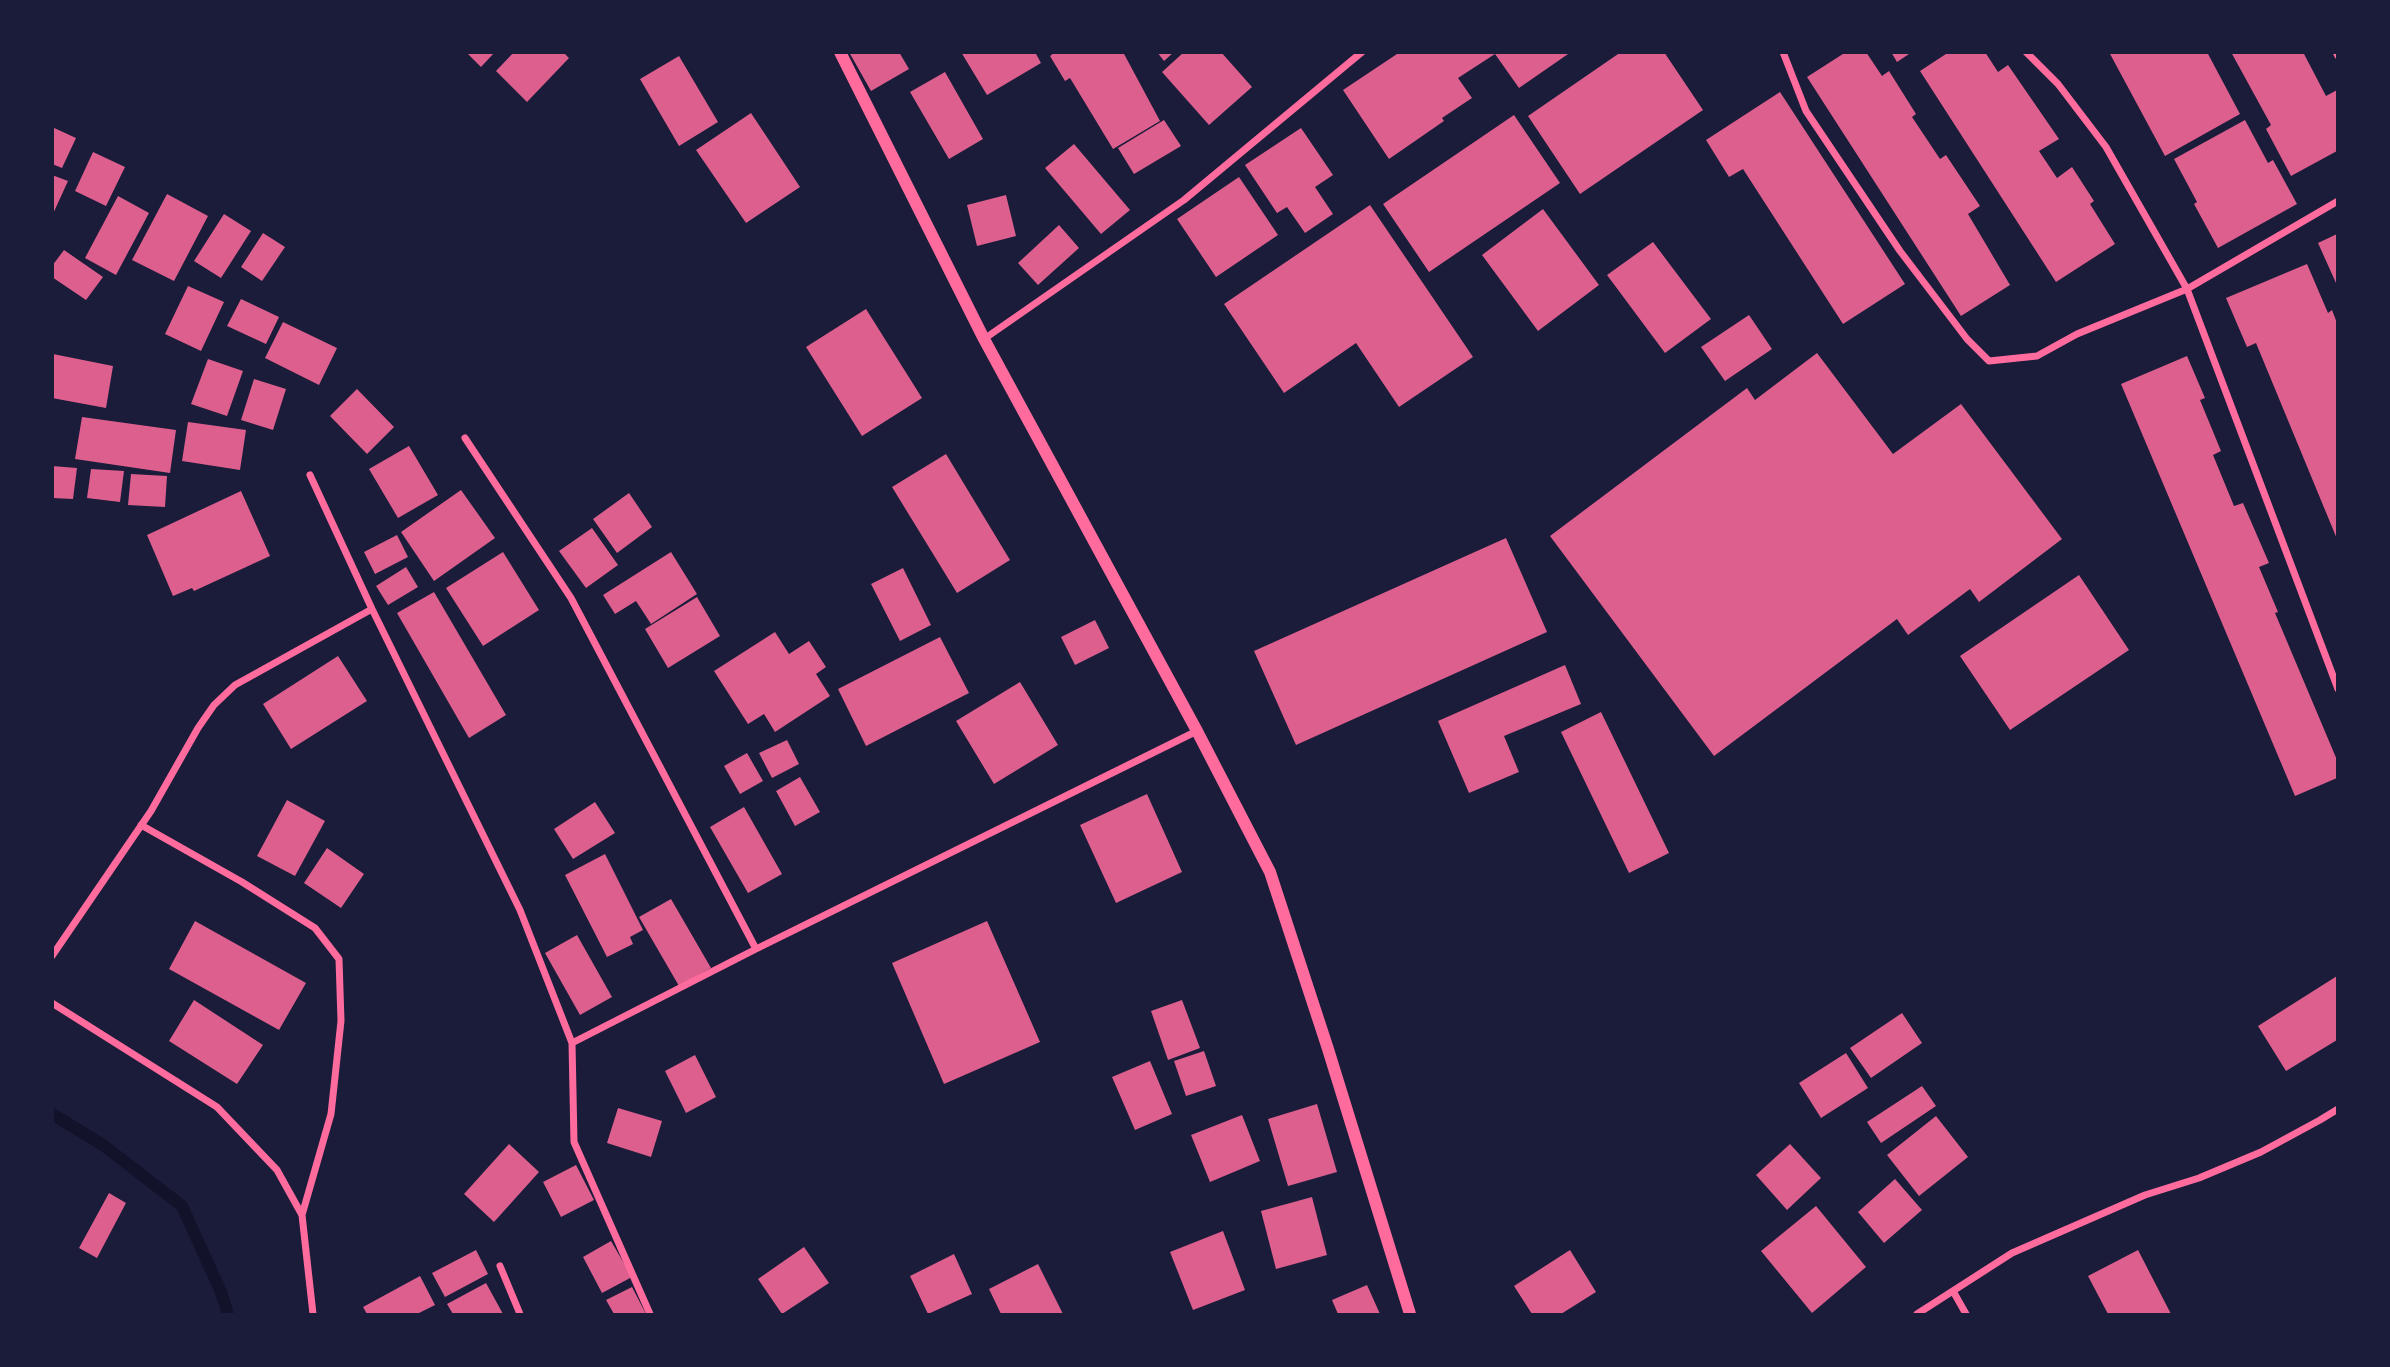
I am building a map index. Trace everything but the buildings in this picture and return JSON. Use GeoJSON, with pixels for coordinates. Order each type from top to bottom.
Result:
{"type":"FeatureCollection","features":[{"type":"Feature","properties":{"kind":"street"},"geometry":{"type":"LineString","coordinates":[[840,52],[984,340],[1197,731],[1270,872],[1410,1314]]}},
{"type":"Feature","properties":{"kind":"street"},"geometry":{"type":"LineString","coordinates":[[984,340],[1184,200],[1362,52]]}},
{"type":"Feature","properties":{"kind":"street"},"geometry":{"type":"LineString","coordinates":[[1783,52],[1806,111],[1900,251],[1967,340],[1989,361],[2037,356],[2077,334],[2187,289],[2337,201]]}},
{"type":"Feature","properties":{"kind":"street"},"geometry":{"type":"LineString","coordinates":[[2026,52],[2058,84],[2106,147],[2187,289],[2337,689]]}},
{"type":"Feature","properties":{"kind":"street"},"geometry":{"type":"LineString","coordinates":[[465,438],[571,598],[756,949]]}},
{"type":"Feature","properties":{"kind":"street"},"geometry":{"type":"LineString","coordinates":[[310,475],[372,609],[520,910],[572,1043],[574,1142],[650,1314]]}},
{"type":"Feature","properties":{"kind":"street"},"geometry":{"type":"LineString","coordinates":[[52,956],[141,825],[214,705],[235,685],[372,609]]}},
{"type":"Feature","properties":{"kind":"street"},"geometry":{"type":"LineString","coordinates":[[572,1043],[1197,731]]}},
{"type":"Feature","properties":{"kind":"street"},"geometry":{"type":"LineString","coordinates":[[141,825],[242,882],[315,928],[339,959],[341,1021],[331,1114],[302,1215],[313,1314]]}},
{"type":"Feature","properties":{"kind":"street"},"geometry":{"type":"LineString","coordinates":[[52,1003],[217,1107],[277,1170],[302,1215]]}},
{"type":"Feature","properties":{"kind":"street"},"geometry":{"type":"LineString","coordinates":[[1917,1314],[2012,1253],[2145,1195],[2199,1178],[2261,1152],[2337,1109]]}},
{"type":"Feature","properties":{"kind":"street"},"geometry":{"type":"LineString","coordinates":[[500,1266],[520,1314]]}},
{"type":"Feature","properties":{"kind":"street"},"geometry":{"type":"LineString","coordinates":[[1953,1291],[1966,1314]]}},
{"type":"Feature","properties":{"kind":"waterway"},"geometry":{"type":"LineString","coordinates":[[52,1114],[103,1145],[182,1206],[221,1292],[228,1314]]}}]}
